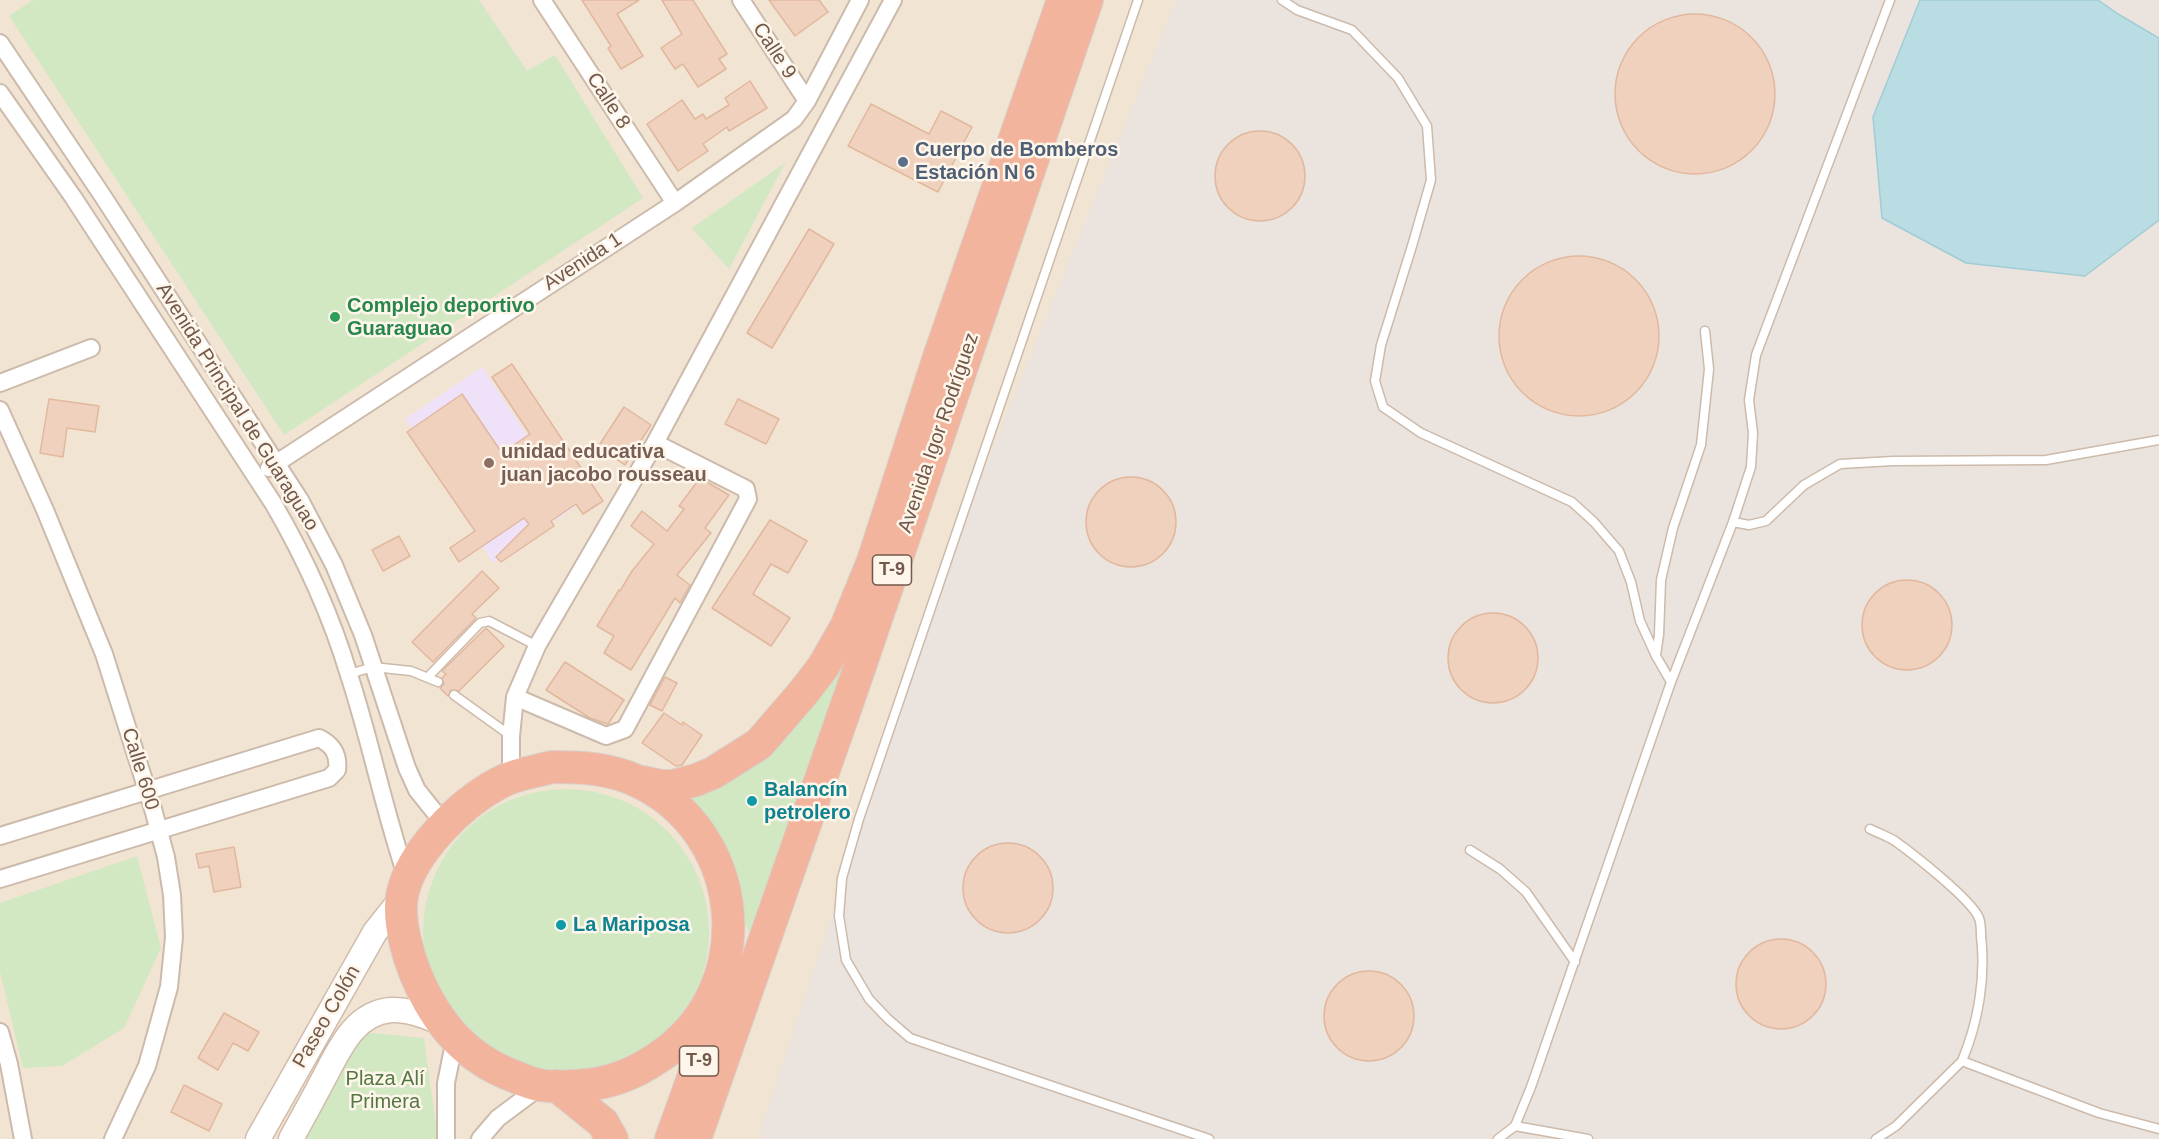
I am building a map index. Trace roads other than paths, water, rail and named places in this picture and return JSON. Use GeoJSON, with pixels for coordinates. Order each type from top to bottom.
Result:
{"type":"FeatureCollection","features":[{"type":"Feature","properties":{"kind":"highway","name":"Avenida Igor Rodríguez"},"geometry":{"type":"LineString","coordinates":[[636,781],[673,786],[696,780],[713,773],[759,744],[823,667],[846,627],[873,561],[939,357],[1063,0]]}},
{"type":"Feature","properties":{"kind":"highway","name":"Avenida Igor Rodríguez"},"geometry":{"type":"LineString","coordinates":[[695,1139],[1087,0]]}},
{"type":"Feature","properties":{"kind":"highway","name":"T-9"},"geometry":{"type":"LineString","coordinates":[[612,1139],[603,1123],[549,1086],[502,1072],[477,1058],[448,1031],[427,1002],[409,957],[404,932],[404,888],[424,851],[445,825],[469,802],[497,784],[511,777],[552,767],[581,767],[609,771],[636,781],[662,795],[684,813],[702,836],[716,861],[725,888],[729,917],[728,946],[711,1028],[671,1139]]}},
{"type":"Feature","properties":{"kind":"highway","name":"Avenida Igor Rodríguez"},"geometry":{"type":"LineString","coordinates":[[721,977],[746,950],[779,900]]}},
{"type":"Feature","properties":{"kind":"highway","name":"T-9"},"geometry":{"type":"LineString","coordinates":[[549,1086],[586,1085],[615,1079],[643,1068],[668,1052],[696,1023],[707,1007],[721,977]]}},
{"type":"Feature","properties":{"kind":"street","name":"Calle 8"},"geometry":{"type":"LineString","coordinates":[[542,0],[675,203]]}},
{"type":"Feature","properties":{"kind":"street","name":"Calle 9"},"geometry":{"type":"LineString","coordinates":[[741,0],[807,101]]}},
{"type":"Feature","properties":{"kind":"street","name":"Avenida 1"},"geometry":{"type":"LineString","coordinates":[[256,477],[675,203],[794,119],[807,101],[860,0]]}},
{"type":"Feature","properties":{"kind":"street"},"geometry":{"type":"LineString","coordinates":[[511,777],[511,736],[515,697],[537,646],[655,443],[893,0]]}},
{"type":"Feature","properties":{"kind":"street","name":"Avenida Principal de Guaraguao"},"geometry":{"type":"LineString","coordinates":[[0,43],[108,204],[300,500],[334,565],[363,635],[407,768],[417,790],[445,825]]}},
{"type":"Feature","properties":{"kind":"street","name":"Avenida Principal de Guaraguao"},"geometry":{"type":"LineString","coordinates":[[0,93],[73,196],[256,477],[301,552],[349,674],[404,888]]}},
{"type":"Feature","properties":{"kind":"street"},"geometry":{"type":"LineString","coordinates":[[0,383],[91,348]]}},
{"type":"Feature","properties":{"kind":"street","name":"Calle 600"},"geometry":{"type":"LineString","coordinates":[[0,410],[45,510],[104,654],[148,791],[166,857],[172,895],[174,937],[169,987],[147,1065],[113,1139]]}},
{"type":"Feature","properties":{"kind":"street"},"geometry":{"type":"LineString","coordinates":[[515,697],[606,736],[625,729],[748,499],[746,489],[655,443]]}},
{"type":"Feature","properties":{"kind":"street"},"geometry":{"type":"LineString","coordinates":[[0,836],[319,738],[329,743],[336,754],[337,770],[328,778],[0,879]]}},
{"type":"Feature","properties":{"kind":"street","name":"Paseo Colón"},"geometry":{"type":"LineString","coordinates":[[258,1139],[375,933],[404,888]]}},
{"type":"Feature","properties":{"kind":"street","name":"Paseo Colón"},"geometry":{"type":"LineString","coordinates":[[291,1139],[343,1041],[362,1022],[383,1011],[394,1010],[416,1014],[448,1031]]}},
{"type":"Feature","properties":{"kind":"street"},"geometry":{"type":"LineString","coordinates":[[446,1139],[448,1031]]}},
{"type":"Feature","properties":{"kind":"street"},"geometry":{"type":"LineString","coordinates":[[0,1032],[9,1064],[23,1139]]}},
{"type":"Feature","properties":{"kind":"street"},"geometry":{"type":"LineString","coordinates":[[480,1139],[498,1118],[549,1086]]}},
{"type":"Feature","properties":{"kind":"lane"},"geometry":{"type":"LineString","coordinates":[[1138,0],[859,819],[842,878],[839,916],[846,960],[869,999],[910,1038],[1209,1139]]}},
{"type":"Feature","properties":{"kind":"lane"},"geometry":{"type":"LineString","coordinates":[[1282,0],[1298,10],[1352,30],[1398,78],[1427,126],[1431,180],[1380,345],[1376,381],[1383,407],[1421,434],[1572,502],[1594,522],[1619,551],[1631,582],[1640,621],[1671,682]]}},
{"type":"Feature","properties":{"kind":"lane"},"geometry":{"type":"LineString","coordinates":[[1498,1139],[1515,1126],[1575,962],[1671,682],[1733,522],[1751,467],[1753,433],[1749,400],[1756,355],[1890,0]]}},
{"type":"Feature","properties":{"kind":"lane"},"geometry":{"type":"LineString","coordinates":[[1656,656],[1661,580],[1673,528],[1701,445],[1709,369],[1705,331]]}},
{"type":"Feature","properties":{"kind":"lane"},"geometry":{"type":"LineString","coordinates":[[1733,522],[1749,525],[1766,521],[1804,485],[1840,464],[1893,461],[2046,460],[2159,440]]}},
{"type":"Feature","properties":{"kind":"lane"},"geometry":{"type":"LineString","coordinates":[[428,677],[480,623],[489,621],[537,646]]}},
{"type":"Feature","properties":{"kind":"lane"},"geometry":{"type":"LineString","coordinates":[[349,674],[373,667],[411,671],[438,682]]}},
{"type":"Feature","properties":{"kind":"lane"},"geometry":{"type":"LineString","coordinates":[[454,695],[511,736]]}},
{"type":"Feature","properties":{"kind":"lane"},"geometry":{"type":"LineString","coordinates":[[1870,829],[1893,840],[1962,897],[1979,918],[1983,956],[1979,1005],[1969,1045],[1962,1061],[1896,1126],[1876,1139]]}},
{"type":"Feature","properties":{"kind":"lane"},"geometry":{"type":"LineString","coordinates":[[1470,850],[1500,869],[1526,892],[1575,962]]}},
{"type":"Feature","properties":{"kind":"lane"},"geometry":{"type":"LineString","coordinates":[[1962,1061],[2099,1113],[2159,1129]]}},
{"type":"Feature","properties":{"kind":"lane"},"geometry":{"type":"LineString","coordinates":[[1515,1126],[1588,1139]]}},
{"type":"Feature","properties":{"kind":"water"},"geometry":{"type":"Polygon","coordinates":[[[1920,0],[2098,0],[2159,38],[2159,220],[2085,276],[1966,263],[1882,218],[1873,117],[1920,0]]]}},
{"type":"Feature","properties":{"kind":"place","name":"Cuerpo de Bomberos Estación N 6"},"geometry":{"type":"Point","coordinates":[903,162]}},
{"type":"Feature","properties":{"kind":"place","name":"Complejo deportivo Guaraguao"},"geometry":{"type":"Point","coordinates":[335,317]}},
{"type":"Feature","properties":{"kind":"place","name":"unidad educativa juan jacobo rousseau"},"geometry":{"type":"Point","coordinates":[489,463]}},
{"type":"Feature","properties":{"kind":"place","name":"Balancín petrolero"},"geometry":{"type":"Point","coordinates":[752,801]}},
{"type":"Feature","properties":{"kind":"place","name":"La Mariposa"},"geometry":{"type":"Point","coordinates":[561,925]}},
{"type":"Feature","properties":{"kind":"park label","name":"Plaza Alí Primera"},"geometry":{"type":"Point","coordinates":[385,1090]}}]}
